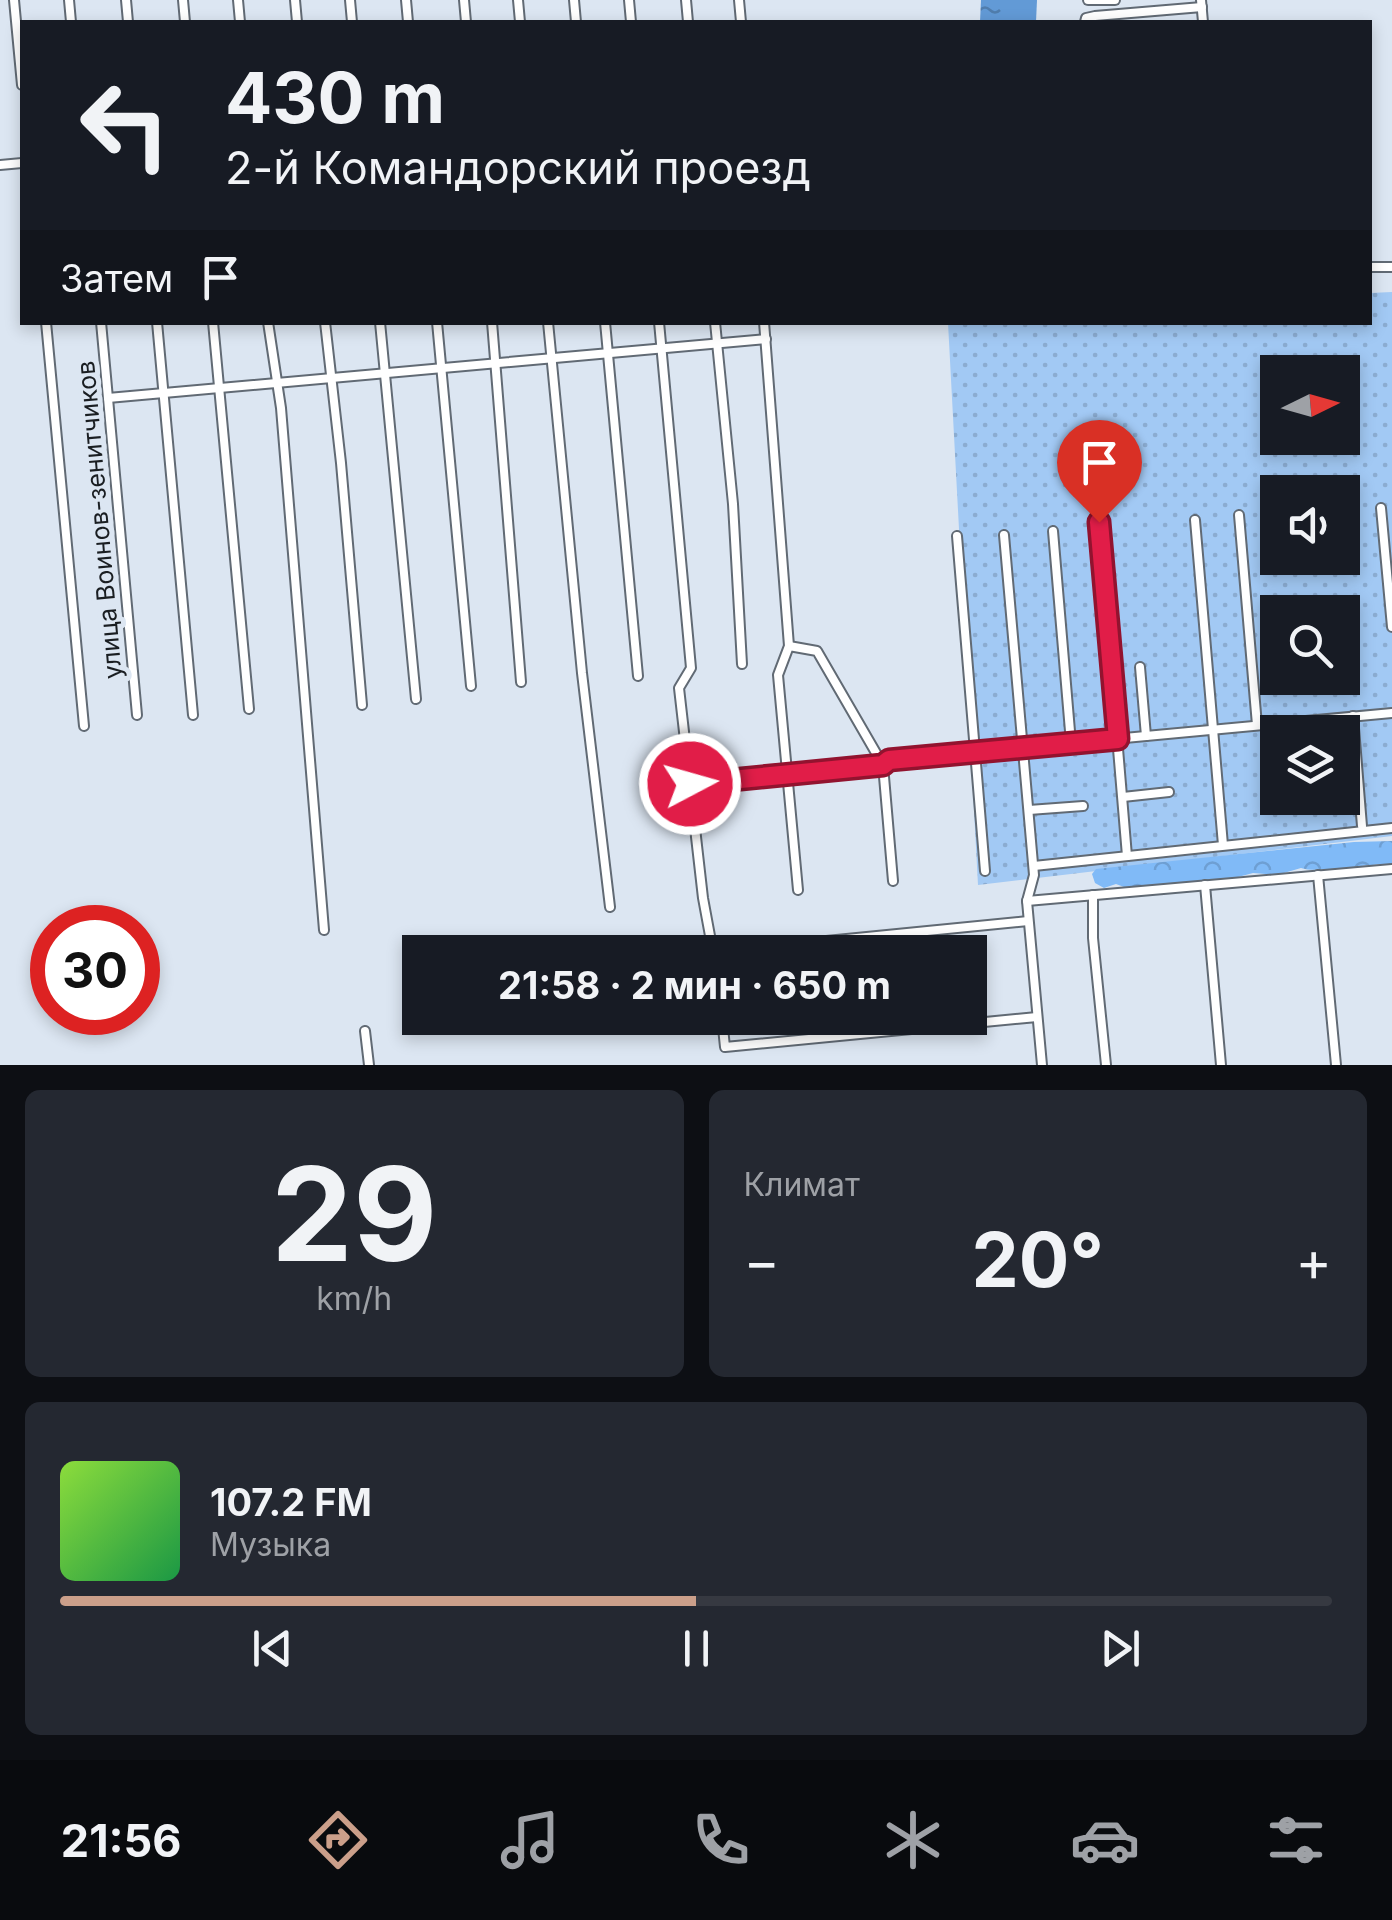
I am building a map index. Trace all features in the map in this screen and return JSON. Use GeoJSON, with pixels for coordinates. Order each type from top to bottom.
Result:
{"type":"FeatureCollection","features":[{"type":"Feature","properties":{"kind":"street"},"geometry":{"type":"LineString","coordinates":[[14,0],[20,63]]}},
{"type":"Feature","properties":{"kind":"street"},"geometry":{"type":"LineString","coordinates":[[1088,0],[1115,0]]}},
{"type":"Feature","properties":{"kind":"street"},"geometry":{"type":"LineString","coordinates":[[1086,20],[1202,4]]}},
{"type":"Feature","properties":{"kind":"street"},"geometry":{"type":"LineString","coordinates":[[46,325],[84,726]]}},
{"type":"Feature","properties":{"kind":"street","name":"улица Воинов-зенитчиков"},"geometry":{"type":"LineString","coordinates":[[101,325],[136,715]]}},
{"type":"Feature","properties":{"kind":"street"},"geometry":{"type":"LineString","coordinates":[[158,325],[193,714]]}},
{"type":"Feature","properties":{"kind":"street"},"geometry":{"type":"LineString","coordinates":[[213,325],[249,710]]}},
{"type":"Feature","properties":{"kind":"street"},"geometry":{"type":"LineString","coordinates":[[268,325],[283,427],[324,930]]}},
{"type":"Feature","properties":{"kind":"street"},"geometry":{"type":"LineString","coordinates":[[325,325],[362,704]]}},
{"type":"Feature","properties":{"kind":"street"},"geometry":{"type":"LineString","coordinates":[[380,325],[416,699]]}},
{"type":"Feature","properties":{"kind":"street"},"geometry":{"type":"LineString","coordinates":[[437,325],[472,686]]}},
{"type":"Feature","properties":{"kind":"street"},"geometry":{"type":"LineString","coordinates":[[492,325],[521,682]]}},
{"type":"Feature","properties":{"kind":"street"},"geometry":{"type":"LineString","coordinates":[[548,325],[582,673],[610,907]]}},
{"type":"Feature","properties":{"kind":"street"},"geometry":{"type":"LineString","coordinates":[[604,325],[638,676]]}},
{"type":"Feature","properties":{"kind":"street"},"geometry":{"type":"LineString","coordinates":[[659,325],[691,668],[679,688],[710,935]]}},
{"type":"Feature","properties":{"kind":"street"},"geometry":{"type":"LineString","coordinates":[[715,325],[733,504],[742,664]]}},
{"type":"Feature","properties":{"kind":"street"},"geometry":{"type":"LineString","coordinates":[[764,325],[789,646],[778,675],[798,890]]}},
{"type":"Feature","properties":{"kind":"street"},"geometry":{"type":"LineString","coordinates":[[108,398],[766,339]]}},
{"type":"Feature","properties":{"kind":"street"},"geometry":{"type":"LineString","coordinates":[[1381,508],[1392,627]]}},
{"type":"Feature","properties":{"kind":"street"},"geometry":{"type":"LineString","coordinates":[[1239,515],[1257,725]]}},
{"type":"Feature","properties":{"kind":"street"},"geometry":{"type":"LineString","coordinates":[[1194,520],[1223,846]]}},
{"type":"Feature","properties":{"kind":"street"},"geometry":{"type":"LineString","coordinates":[[1099,522],[1127,856]]}},
{"type":"Feature","properties":{"kind":"street"},"geometry":{"type":"LineString","coordinates":[[1053,530],[1071,743]]}},
{"type":"Feature","properties":{"kind":"street"},"geometry":{"type":"LineString","coordinates":[[957,536],[985,872]]}},
{"type":"Feature","properties":{"kind":"street"},"geometry":{"type":"LineString","coordinates":[[1004,536],[1034,866],[1027,902],[1042,1065]]}},
{"type":"Feature","properties":{"kind":"street"},"geometry":{"type":"LineString","coordinates":[[789,646],[817,650],[883,765],[893,882]]}},
{"type":"Feature","properties":{"kind":"street"},"geometry":{"type":"LineString","coordinates":[[1140,667],[1146,736]]}},
{"type":"Feature","properties":{"kind":"street"},"geometry":{"type":"LineString","coordinates":[[1360,715],[1392,713]]}},
{"type":"Feature","properties":{"kind":"street"},"geometry":{"type":"LineString","coordinates":[[690,784],[883,765],[889,760],[1260,725]]}},
{"type":"Feature","properties":{"kind":"street"},"geometry":{"type":"LineString","coordinates":[[1124,797],[1169,792]]}},
{"type":"Feature","properties":{"kind":"street"},"geometry":{"type":"LineString","coordinates":[[1360,802],[1362,826]]}},
{"type":"Feature","properties":{"kind":"street"},"geometry":{"type":"LineString","coordinates":[[1029,810],[1082,806]]}},
{"type":"Feature","properties":{"kind":"street"},"geometry":{"type":"LineString","coordinates":[[1034,866],[1392,828]]}},
{"type":"Feature","properties":{"kind":"street"},"geometry":{"type":"LineString","coordinates":[[1027,902],[1392,868]]}},
{"type":"Feature","properties":{"kind":"street"},"geometry":{"type":"LineString","coordinates":[[1318,875],[1336,1065]]}},
{"type":"Feature","properties":{"kind":"street"},"geometry":{"type":"LineString","coordinates":[[1205,885],[1221,1065]]}},
{"type":"Feature","properties":{"kind":"street"},"geometry":{"type":"LineString","coordinates":[[1093,895],[1106,1065]]}},
{"type":"Feature","properties":{"kind":"street"},"geometry":{"type":"LineString","coordinates":[[887,935],[1028,921]]}},
{"type":"Feature","properties":{"kind":"street"},"geometry":{"type":"LineString","coordinates":[[987,1022],[1038,1017]]}},
{"type":"Feature","properties":{"kind":"street"},"geometry":{"type":"LineString","coordinates":[[365,1031],[368,1065]]}},
{"type":"Feature","properties":{"kind":"street"},"geometry":{"type":"LineString","coordinates":[[724,1035],[725,1047],[850,1035]]}},
{"type":"Feature","properties":{"kind":"shaded area"},"geometry":{"type":"Polygon","coordinates":[[[1392,292],[1392,836],[978,885],[948,325],[1372,325],[1372,293],[1392,292]]]}},
{"type":"Feature","properties":{"kind":"green space"},"geometry":{"type":"Polygon","coordinates":[[[1392,841],[1392,864],[1301,868],[1277,875],[1253,873],[1227,880],[1124,887],[1116,884],[1104,888],[1095,883],[1092,874],[1096,869],[1392,841]]]}},
{"type":"Feature","properties":{"kind":"water"},"geometry":{"type":"Polygon","coordinates":[[[981,0],[1037,0],[1036,20],[980,20],[981,0]]]}},
{"type":"Feature","properties":{"kind":"route"},"geometry":{"type":"LineString","coordinates":[[690,784],[883,765],[889,760],[1118,739],[1099,522]]}}]}
